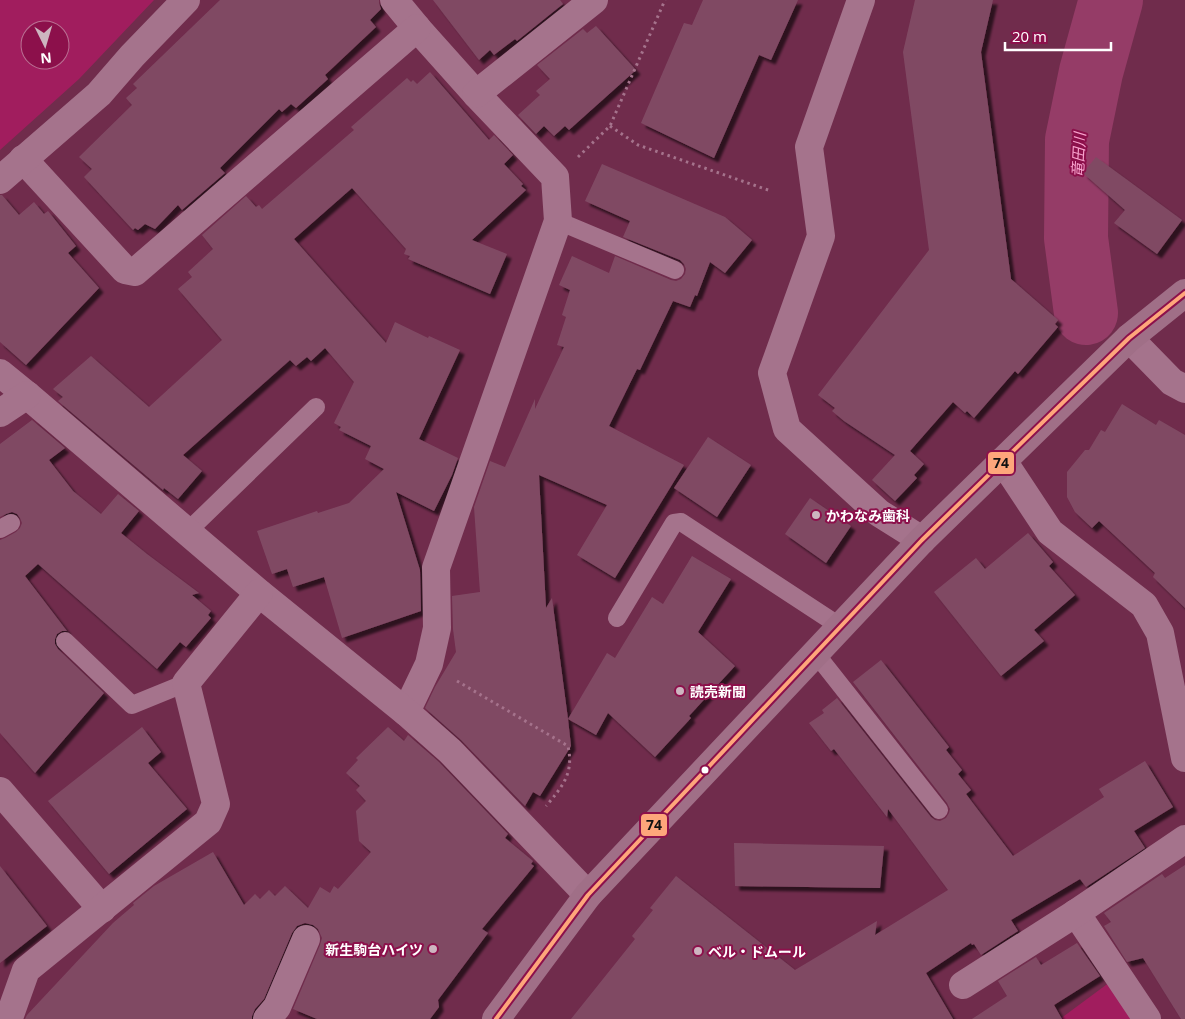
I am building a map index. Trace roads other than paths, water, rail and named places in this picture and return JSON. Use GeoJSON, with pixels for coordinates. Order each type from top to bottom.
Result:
{"type":"FeatureCollection","features":[{"type":"Feature","properties":{"kind":"main road"},"geometry":{"type":"LineString","coordinates":[[496,1019],[588,896],[922,540],[1129,338],[1185,293]]}},
{"type":"Feature","properties":{"kind":"street"},"geometry":{"type":"LineString","coordinates":[[0,180],[99,94],[132,56],[186,0]]}},
{"type":"Feature","properties":{"kind":"street"},"geometry":{"type":"LineString","coordinates":[[394,0],[476,94],[555,177],[558,221],[436,568],[437,628],[429,664],[406,712]]}},
{"type":"Feature","properties":{"kind":"street"},"geometry":{"type":"LineString","coordinates":[[476,94],[594,0]]}},
{"type":"Feature","properties":{"kind":"street"},"geometry":{"type":"LineString","coordinates":[[861,0],[809,148],[821,236],[772,373],[786,429],[879,513],[922,540]]}},
{"type":"Feature","properties":{"kind":"street"},"geometry":{"type":"LineString","coordinates":[[23,159],[125,270],[135,272],[417,28]]}},
{"type":"Feature","properties":{"kind":"street"},"geometry":{"type":"LineString","coordinates":[[1129,338],[1172,382],[1185,389]]}},
{"type":"Feature","properties":{"kind":"street"},"geometry":{"type":"LineString","coordinates":[[0,373],[259,593],[406,712],[450,751],[588,896]]}},
{"type":"Feature","properties":{"kind":"street"},"geometry":{"type":"LineString","coordinates":[[0,413],[27,395]]}},
{"type":"Feature","properties":{"kind":"street"},"geometry":{"type":"LineString","coordinates":[[1003,461],[1050,532],[1144,605],[1160,633],[1183,732],[1185,758]]}},
{"type":"Feature","properties":{"kind":"street"},"geometry":{"type":"LineString","coordinates":[[0,1016],[10,1015],[26,970],[208,822],[216,804],[186,683],[259,593]]}},
{"type":"Feature","properties":{"kind":"street"},"geometry":{"type":"LineString","coordinates":[[0,791],[102,909]]}},
{"type":"Feature","properties":{"kind":"street"},"geometry":{"type":"LineString","coordinates":[[963,985],[1076,913],[1185,839]]}},
{"type":"Feature","properties":{"kind":"street"},"geometry":{"type":"LineString","coordinates":[[1076,913],[1148,1019]]}},
{"type":"Feature","properties":{"kind":"street"},"geometry":{"type":"LineString","coordinates":[[279,1015],[306,939]]}},
{"type":"Feature","properties":{"kind":"lane"},"geometry":{"type":"LineString","coordinates":[[558,221],[675,270]]}},
{"type":"Feature","properties":{"kind":"lane"},"geometry":{"type":"LineString","coordinates":[[188,532],[316,407]]}},
{"type":"Feature","properties":{"kind":"lane"},"geometry":{"type":"LineString","coordinates":[[617,618],[674,523],[681,522],[841,627]]}},
{"type":"Feature","properties":{"kind":"lane"},"geometry":{"type":"LineString","coordinates":[[65,641],[132,704],[186,683]]}},
{"type":"Feature","properties":{"kind":"lane"},"geometry":{"type":"LineString","coordinates":[[816,654],[939,810]]}},
{"type":"Feature","properties":{"kind":"waterway","name":"竜田川"},"geometry":{"type":"LineString","coordinates":[[1086,313],[1076,238],[1077,140],[1091,72],[1111,0]]}},
{"type":"Feature","properties":{"kind":"place","name":"かわなみ歯科"},"geometry":{"type":"Point","coordinates":[816,515]}},
{"type":"Feature","properties":{"kind":"place","name":"読売新聞"},"geometry":{"type":"Point","coordinates":[680,691]}},
{"type":"Feature","properties":{"kind":"place","name":"新生駒台ハイツ"},"geometry":{"type":"Point","coordinates":[433,949]}},
{"type":"Feature","properties":{"kind":"place","name":"ベル・ドムール"},"geometry":{"type":"Point","coordinates":[698,951]}}]}
